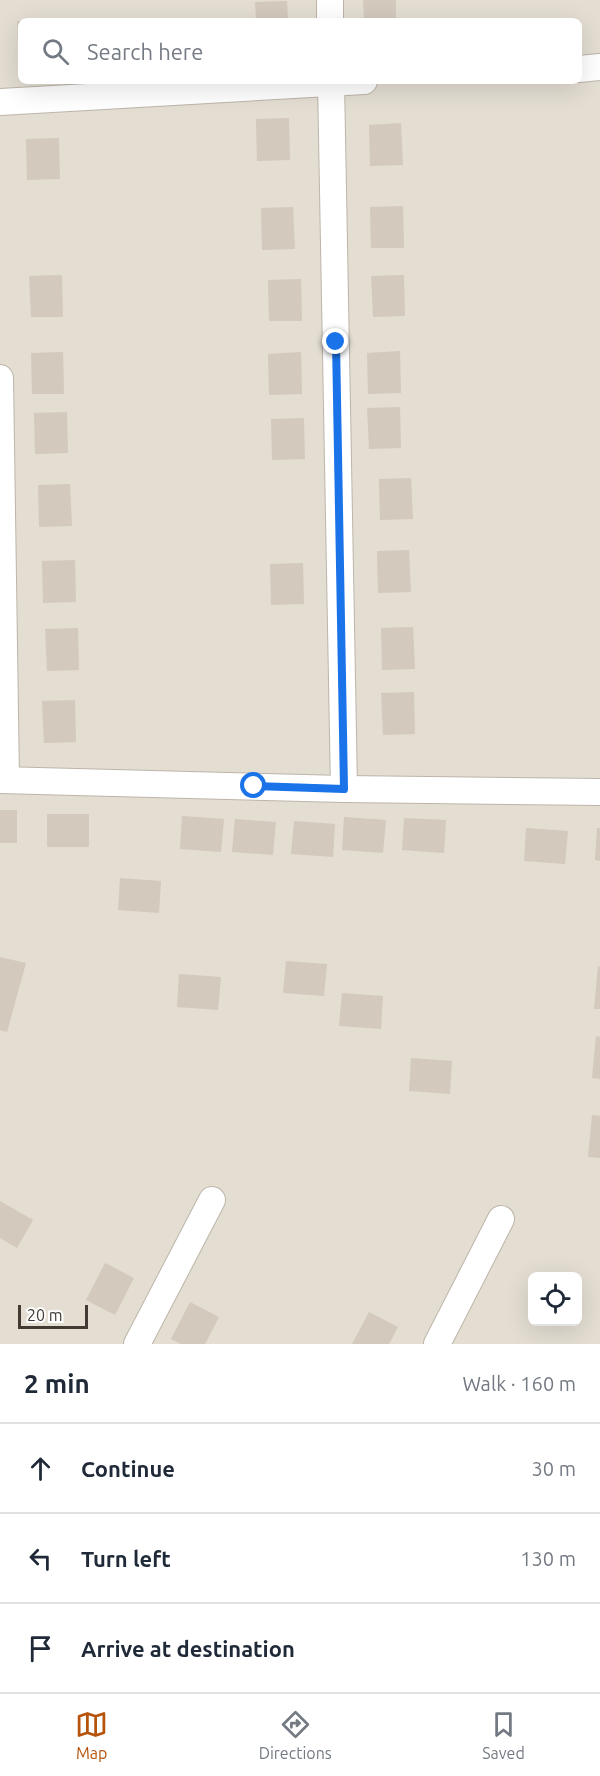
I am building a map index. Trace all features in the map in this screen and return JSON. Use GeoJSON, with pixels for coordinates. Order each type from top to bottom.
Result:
{"type":"FeatureCollection","features":[{"type":"Feature","properties":{"kind":"street"},"geometry":{"type":"LineString","coordinates":[[330,0],[330,18]]}},
{"type":"Feature","properties":{"kind":"street"},"geometry":{"type":"LineString","coordinates":[[582,69],[600,68]]}},
{"type":"Feature","properties":{"kind":"street"},"geometry":{"type":"LineString","coordinates":[[0,102],[298,84]]}},
{"type":"Feature","properties":{"kind":"street"},"geometry":{"type":"LineString","coordinates":[[331,84],[344,789]]}},
{"type":"Feature","properties":{"kind":"street"},"geometry":{"type":"LineString","coordinates":[[0,378],[3,780],[344,789],[600,792]]}},
{"type":"Feature","properties":{"kind":"street"},"geometry":{"type":"LineString","coordinates":[[137,1344],[212,1200]]}},
{"type":"Feature","properties":{"kind":"street"},"geometry":{"type":"LineString","coordinates":[[436,1344],[501,1219]]}},
{"type":"Feature","properties":{"kind":"shaded area"},"geometry":{"type":"Polygon","coordinates":[[[0,0],[600,0],[600,1344],[0,1344],[0,0]]]}},
{"type":"Feature","properties":{"kind":"building"},"geometry":{"type":"Polygon","coordinates":[[[363,0],[396,0],[396,18],[364,18],[363,0]]]}},
{"type":"Feature","properties":{"kind":"building"},"geometry":{"type":"Polygon","coordinates":[[[287,1],[288,18],[256,18],[255,2],[287,1]]]}},
{"type":"Feature","properties":{"kind":"building"},"geometry":{"type":"Polygon","coordinates":[[[289,118],[290,160],[257,161],[256,119],[289,118]]]}},
{"type":"Feature","properties":{"kind":"building"},"geometry":{"type":"Polygon","coordinates":[[[401,123],[403,165],[370,166],[369,125],[401,123]]]}},
{"type":"Feature","properties":{"kind":"building"},"geometry":{"type":"Polygon","coordinates":[[[59,138],[60,179],[27,180],[26,139],[59,138]]]}},
{"type":"Feature","properties":{"kind":"building"},"geometry":{"type":"Polygon","coordinates":[[[403,206],[404,248],[371,248],[370,207],[403,206]]]}},
{"type":"Feature","properties":{"kind":"building"},"geometry":{"type":"Polygon","coordinates":[[[293,207],[295,249],[262,250],[261,208],[293,207]]]}},
{"type":"Feature","properties":{"kind":"building"},"geometry":{"type":"Polygon","coordinates":[[[62,275],[63,317],[31,317],[29,276],[62,275]]]}},
{"type":"Feature","properties":{"kind":"building"},"geometry":{"type":"Polygon","coordinates":[[[404,275],[405,316],[373,317],[371,276],[404,275]]]}},
{"type":"Feature","properties":{"kind":"building"},"geometry":{"type":"Polygon","coordinates":[[[301,279],[302,321],[269,321],[268,280],[301,279]]]}},
{"type":"Feature","properties":{"kind":"building"},"geometry":{"type":"Polygon","coordinates":[[[400,351],[401,393],[368,394],[367,353],[400,351]]]}},
{"type":"Feature","properties":{"kind":"building"},"geometry":{"type":"Polygon","coordinates":[[[63,352],[64,394],[32,394],[31,353],[63,352]]]}},
{"type":"Feature","properties":{"kind":"building"},"geometry":{"type":"Polygon","coordinates":[[[301,352],[302,394],[269,395],[268,354],[301,352]]]}},
{"type":"Feature","properties":{"kind":"building"},"geometry":{"type":"Polygon","coordinates":[[[400,407],[401,448],[369,449],[367,408],[400,407]]]}},
{"type":"Feature","properties":{"kind":"building"},"geometry":{"type":"Polygon","coordinates":[[[67,412],[68,453],[35,454],[34,413],[67,412]]]}},
{"type":"Feature","properties":{"kind":"building"},"geometry":{"type":"Polygon","coordinates":[[[304,418],[305,459],[272,460],[271,419],[304,418]]]}},
{"type":"Feature","properties":{"kind":"building"},"geometry":{"type":"Polygon","coordinates":[[[411,478],[413,519],[380,520],[379,479],[411,478]]]}},
{"type":"Feature","properties":{"kind":"building"},"geometry":{"type":"Polygon","coordinates":[[[70,484],[72,526],[39,527],[38,485],[70,484]]]}},
{"type":"Feature","properties":{"kind":"building"},"geometry":{"type":"Polygon","coordinates":[[[409,550],[411,592],[378,593],[377,551],[409,550]]]}},
{"type":"Feature","properties":{"kind":"building"},"geometry":{"type":"Polygon","coordinates":[[[75,560],[76,602],[43,603],[42,561],[75,560]]]}},
{"type":"Feature","properties":{"kind":"building"},"geometry":{"type":"Polygon","coordinates":[[[303,563],[304,604],[271,605],[270,564],[303,563]]]}},
{"type":"Feature","properties":{"kind":"building"},"geometry":{"type":"Polygon","coordinates":[[[413,627],[415,669],[382,670],[381,628],[413,627]]]}},
{"type":"Feature","properties":{"kind":"building"},"geometry":{"type":"Polygon","coordinates":[[[78,628],[79,670],[47,671],[45,629],[78,628]]]}},
{"type":"Feature","properties":{"kind":"building"},"geometry":{"type":"Polygon","coordinates":[[[414,692],[415,734],[383,735],[381,693],[414,692]]]}},
{"type":"Feature","properties":{"kind":"building"},"geometry":{"type":"Polygon","coordinates":[[[75,700],[76,742],[44,743],[42,701],[75,700]]]}},
{"type":"Feature","properties":{"kind":"building"},"geometry":{"type":"Polygon","coordinates":[[[0,810],[17,810],[17,843],[0,843],[0,810]]]}},
{"type":"Feature","properties":{"kind":"building"},"geometry":{"type":"Polygon","coordinates":[[[47,814],[89,814],[89,847],[47,847],[47,814]]]}},
{"type":"Feature","properties":{"kind":"building"},"geometry":{"type":"Polygon","coordinates":[[[182,816],[224,819],[221,852],[180,849],[182,816]]]}},
{"type":"Feature","properties":{"kind":"building"},"geometry":{"type":"Polygon","coordinates":[[[344,817],[386,820],[383,853],[342,850],[344,817]]]}},
{"type":"Feature","properties":{"kind":"building"},"geometry":{"type":"Polygon","coordinates":[[[404,818],[446,820],[444,853],[402,850],[404,818]]]}},
{"type":"Feature","properties":{"kind":"building"},"geometry":{"type":"Polygon","coordinates":[[[235,819],[276,822],[273,855],[232,852],[235,819]]]}},
{"type":"Feature","properties":{"kind":"building"},"geometry":{"type":"Polygon","coordinates":[[[294,821],[335,824],[333,857],[291,854],[294,821]]]}},
{"type":"Feature","properties":{"kind":"building"},"geometry":{"type":"Polygon","coordinates":[[[526,828],[568,831],[565,864],[524,861],[526,828]]]}},
{"type":"Feature","properties":{"kind":"building"},"geometry":{"type":"Polygon","coordinates":[[[597,828],[600,828],[600,861],[595,860],[597,828]]]}},
{"type":"Feature","properties":{"kind":"building"},"geometry":{"type":"Polygon","coordinates":[[[120,878],[161,881],[159,913],[118,910],[120,878]]]}},
{"type":"Feature","properties":{"kind":"building"},"geometry":{"type":"Polygon","coordinates":[[[0,957],[26,963],[7,1032],[0,1030],[0,957]]]}},
{"type":"Feature","properties":{"kind":"building"},"geometry":{"type":"Polygon","coordinates":[[[286,961],[327,964],[324,996],[283,993],[286,961]]]}},
{"type":"Feature","properties":{"kind":"building"},"geometry":{"type":"Polygon","coordinates":[[[598,966],[600,967],[600,1009],[594,1009],[598,966]]]}},
{"type":"Feature","properties":{"kind":"building"},"geometry":{"type":"Polygon","coordinates":[[[179,974],[221,977],[218,1010],[177,1007],[179,974]]]}},
{"type":"Feature","properties":{"kind":"building"},"geometry":{"type":"Polygon","coordinates":[[[342,993],[383,996],[381,1029],[339,1026],[342,993]]]}},
{"type":"Feature","properties":{"kind":"building"},"geometry":{"type":"Polygon","coordinates":[[[596,1036],[600,1037],[600,1079],[592,1078],[596,1036]]]}},
{"type":"Feature","properties":{"kind":"building"},"geometry":{"type":"Polygon","coordinates":[[[411,1058],[452,1061],[450,1094],[409,1091],[411,1058]]]}},
{"type":"Feature","properties":{"kind":"building"},"geometry":{"type":"Polygon","coordinates":[[[592,1115],[600,1116],[600,1158],[588,1157],[592,1115]]]}},
{"type":"Feature","properties":{"kind":"building"},"geometry":{"type":"Polygon","coordinates":[[[0,1201],[33,1220],[17,1248],[0,1238],[0,1201]]]}},
{"type":"Feature","properties":{"kind":"building"},"geometry":{"type":"Polygon","coordinates":[[[105,1263],[134,1278],[115,1315],[86,1300],[105,1263]]]}},
{"type":"Feature","properties":{"kind":"building"},"geometry":{"type":"Polygon","coordinates":[[[190,1302],[219,1317],[205,1344],[181,1344],[171,1339],[190,1302]]]}},
{"type":"Feature","properties":{"kind":"building"},"geometry":{"type":"Polygon","coordinates":[[[369,1312],[398,1327],[389,1344],[352,1344],[369,1312]]]}},
{"type":"Feature","properties":{"kind":"route"},"geometry":{"type":"LineString","coordinates":[[254,786],[344,789],[336,342]]}}]}
